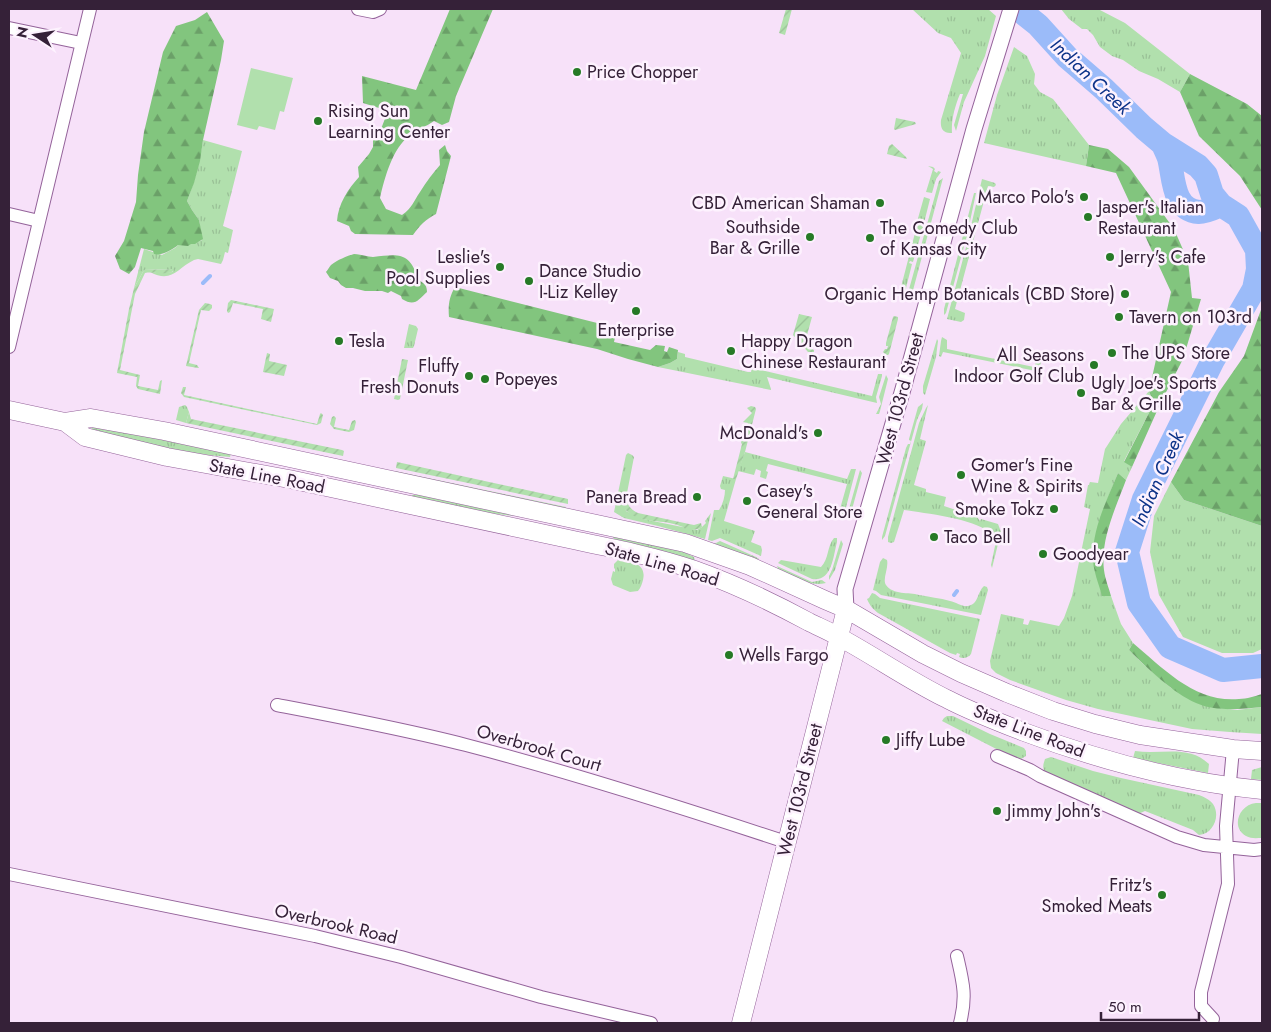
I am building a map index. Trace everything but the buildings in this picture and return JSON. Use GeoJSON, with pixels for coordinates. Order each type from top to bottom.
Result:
{"type":"FeatureCollection","features":[{"type":"Feature","properties":{"kind":"main road","name":"State Line Road"},"geometry":{"type":"LineString","coordinates":[[9,410],[66,422],[92,418],[164,431],[685,543],[750,566],[846,610],[961,673],[1053,711],[1140,735],[1234,749],[1262,751]]}},
{"type":"Feature","properties":{"kind":"main road","name":"State Line Road"},"geometry":{"type":"LineString","coordinates":[[66,422],[85,437],[158,455],[289,479],[611,548],[695,570],[747,591],[838,636],[948,700],[1005,724],[1079,751],[1130,766],[1229,787],[1262,790]]}},
{"type":"Feature","properties":{"kind":"main road","name":"West 103rd Street"},"geometry":{"type":"LineString","coordinates":[[741,1023],[846,610]]}},
{"type":"Feature","properties":{"kind":"street"},"geometry":{"type":"LineString","coordinates":[[9,347],[90,9]]}},
{"type":"Feature","properties":{"kind":"street"},"geometry":{"type":"LineString","coordinates":[[358,9],[373,12],[380,9]]}},
{"type":"Feature","properties":{"kind":"street","name":"West 103rd Street"},"geometry":{"type":"LineString","coordinates":[[846,610],[845,589],[903,389],[974,129],[1011,9]]}},
{"type":"Feature","properties":{"kind":"street"},"geometry":{"type":"LineString","coordinates":[[9,28],[81,43]]}},
{"type":"Feature","properties":{"kind":"street"},"geometry":{"type":"LineString","coordinates":[[9,214],[39,221]]}},
{"type":"Feature","properties":{"kind":"street","name":"Overbrook Court"},"geometry":{"type":"LineString","coordinates":[[277,704],[466,745],[582,777],[786,842]]}},
{"type":"Feature","properties":{"kind":"street"},"geometry":{"type":"LineString","coordinates":[[1213,1019],[1201,1006],[1201,992],[1228,884],[1226,826],[1234,749]]}},
{"type":"Feature","properties":{"kind":"street","name":"State Line Road"},"geometry":{"type":"LineString","coordinates":[[997,756],[1176,837],[1204,845],[1254,850],[1262,849]]}},
{"type":"Feature","properties":{"kind":"street","name":"Overbrook Road"},"geometry":{"type":"LineString","coordinates":[[9,874],[315,936],[401,957],[541,997],[651,1023]]}},
{"type":"Feature","properties":{"kind":"street"},"geometry":{"type":"LineString","coordinates":[[957,956],[964,983],[964,1004],[960,1023]]}},
{"type":"Feature","properties":{"kind":"green space"},"geometry":{"type":"Polygon","coordinates":[[[450,9],[493,9],[456,96],[449,122],[442,125],[434,121],[412,133],[404,141],[390,164],[380,198],[386,209],[402,215],[406,212],[440,165],[439,150],[445,145],[451,156],[436,214],[423,223],[413,235],[355,234],[349,226],[337,221],[339,209],[347,192],[359,177],[358,167],[373,147],[373,138],[381,129],[386,116],[379,108],[363,103],[362,76],[416,90],[450,9]]]}},
{"type":"Feature","properties":{"kind":"green space"},"geometry":{"type":"Polygon","coordinates":[[[786,9],[792,9],[785,35],[779,33],[786,9]]]}},
{"type":"Feature","properties":{"kind":"green space"},"geometry":{"type":"Polygon","coordinates":[[[912,9],[988,9],[996,16],[985,56],[964,102],[956,131],[954,125],[963,94],[960,94],[958,99],[953,118],[952,133],[946,133],[943,130],[941,120],[961,53],[951,38],[938,33],[912,9]]]}},
{"type":"Feature","properties":{"kind":"green space"},"geometry":{"type":"Polygon","coordinates":[[[1061,9],[1098,9],[1125,23],[1190,74],[1180,92],[1158,79],[1139,71],[1123,60],[1112,56],[1100,47],[1087,29],[1082,29],[1069,19],[1061,9]]]}},
{"type":"Feature","properties":{"kind":"green space"},"geometry":{"type":"Polygon","coordinates":[[[207,12],[224,41],[200,161],[187,201],[199,220],[203,239],[188,246],[178,245],[170,251],[160,254],[154,254],[153,251],[141,248],[135,267],[129,274],[120,269],[115,256],[124,241],[136,202],[144,132],[163,52],[176,26],[195,20],[207,12]]]}},
{"type":"Feature","properties":{"kind":"green space"},"geometry":{"type":"Polygon","coordinates":[[[1014,47],[1027,56],[1035,74],[1034,84],[1040,92],[1053,99],[1089,145],[1086,166],[984,143],[997,95],[1014,47]]]}},
{"type":"Feature","properties":{"kind":"green space"},"geometry":{"type":"Polygon","coordinates":[[[251,68],[293,78],[284,112],[280,111],[275,130],[259,126],[257,130],[237,125],[251,68]]]}},
{"type":"Feature","properties":{"kind":"green space"},"geometry":{"type":"Polygon","coordinates":[[[1190,74],[1247,104],[1262,116],[1262,210],[1240,176],[1199,136],[1180,92],[1190,74]]]}},
{"type":"Feature","properties":{"kind":"green space"},"geometry":{"type":"Polygon","coordinates":[[[896,118],[915,122],[916,124],[895,130],[896,118]]]}},
{"type":"Feature","properties":{"kind":"green space"},"geometry":{"type":"Polygon","coordinates":[[[203,140],[242,151],[223,226],[233,230],[228,253],[225,252],[221,264],[198,259],[188,263],[169,276],[150,272],[173,272],[173,269],[144,270],[134,288],[144,249],[162,255],[178,245],[193,244],[202,240],[199,220],[187,201],[197,171],[203,140]]]}},
{"type":"Feature","properties":{"kind":"green space"},"geometry":{"type":"Polygon","coordinates":[[[892,144],[907,159],[887,154],[889,146],[892,144]]]}},
{"type":"Feature","properties":{"kind":"green space"},"geometry":{"type":"Polygon","coordinates":[[[1089,145],[1108,149],[1129,167],[1174,229],[1188,261],[1192,298],[1201,299],[1183,359],[1161,402],[1132,467],[1124,462],[1154,403],[1149,391],[1171,292],[1116,173],[1086,166],[1089,145]]]}},
{"type":"Feature","properties":{"kind":"green space"},"geometry":{"type":"Polygon","coordinates":[[[928,166],[933,167],[937,173],[938,171],[941,172],[936,179],[932,193],[926,192],[933,169],[928,166]]]}},
{"type":"Feature","properties":{"kind":"green space"},"geometry":{"type":"Polygon","coordinates":[[[943,178],[912,294],[908,298],[939,181],[943,178]]]}},
{"type":"Feature","properties":{"kind":"green space"},"geometry":{"type":"Polygon","coordinates":[[[982,179],[996,185],[994,187],[988,186],[955,309],[965,313],[964,320],[961,322],[947,319],[968,240],[972,234],[971,226],[982,179]]]}},
{"type":"Feature","properties":{"kind":"green space"},"geometry":{"type":"Polygon","coordinates":[[[974,193],[976,193],[969,226],[970,232],[966,239],[944,315],[944,309],[974,193]]]}},
{"type":"Feature","properties":{"kind":"green space"},"geometry":{"type":"Polygon","coordinates":[[[924,197],[930,199],[922,231],[915,229],[924,197]]]}},
{"type":"Feature","properties":{"kind":"green space"},"geometry":{"type":"Polygon","coordinates":[[[915,233],[921,234],[913,262],[910,261],[909,263],[912,264],[905,292],[900,291],[915,233]]]}},
{"type":"Feature","properties":{"kind":"green space"},"geometry":{"type":"Polygon","coordinates":[[[354,254],[373,257],[390,255],[402,257],[411,264],[419,280],[426,287],[427,292],[416,302],[410,302],[391,291],[388,293],[346,288],[338,281],[330,278],[326,272],[331,265],[342,258],[354,254]]]}},
{"type":"Feature","properties":{"kind":"green space"},"geometry":{"type":"Polygon","coordinates":[[[173,269],[174,271],[167,273],[145,273],[135,294],[120,370],[140,375],[138,386],[158,390],[162,380],[160,394],[138,389],[136,386],[137,377],[117,373],[134,288],[144,270],[173,269]]]}},
{"type":"Feature","properties":{"kind":"green space"},"geometry":{"type":"Polygon","coordinates":[[[455,287],[617,328],[614,342],[650,350],[656,345],[665,346],[664,351],[667,352],[669,347],[678,350],[677,359],[658,367],[597,349],[449,317],[449,302],[455,287]]]}},
{"type":"Feature","properties":{"kind":"green space"},"geometry":{"type":"Polygon","coordinates":[[[231,300],[274,309],[271,322],[261,319],[263,309],[233,303],[228,313],[228,303],[231,300]]]}},
{"type":"Feature","properties":{"kind":"green space"},"geometry":{"type":"Polygon","coordinates":[[[205,303],[212,305],[212,308],[209,311],[201,310],[189,363],[197,365],[199,368],[186,366],[199,310],[205,303]]]}},
{"type":"Feature","properties":{"kind":"green space"},"geometry":{"type":"Polygon","coordinates":[[[1262,307],[1262,526],[1184,500],[1171,482],[1219,392],[1244,356],[1262,307]]]}},
{"type":"Feature","properties":{"kind":"green space"},"geometry":{"type":"Polygon","coordinates":[[[799,314],[812,317],[804,346],[814,350],[814,352],[808,352],[793,335],[799,314]]]}},
{"type":"Feature","properties":{"kind":"green space"},"geometry":{"type":"Polygon","coordinates":[[[894,316],[898,317],[898,319],[889,354],[886,355],[883,352],[888,346],[886,346],[886,343],[894,316]]]}},
{"type":"Feature","properties":{"kind":"green space"},"geometry":{"type":"Polygon","coordinates":[[[409,324],[416,326],[418,329],[413,348],[404,348],[409,324]]]}},
{"type":"Feature","properties":{"kind":"green space"},"geometry":{"type":"Polygon","coordinates":[[[942,337],[947,340],[947,349],[1034,367],[1038,357],[1041,356],[1036,384],[1034,382],[1036,371],[943,352],[941,357],[939,356],[942,337]]]}},
{"type":"Feature","properties":{"kind":"green space"},"geometry":{"type":"Polygon","coordinates":[[[937,339],[936,357],[925,395],[923,393],[923,386],[937,339]]]}},
{"type":"Feature","properties":{"kind":"green space"},"geometry":{"type":"Polygon","coordinates":[[[678,352],[685,354],[685,357],[748,372],[751,372],[752,368],[872,396],[878,374],[882,374],[876,397],[877,403],[767,377],[771,390],[658,367],[677,359],[678,352]]]}},
{"type":"Feature","properties":{"kind":"green space"},"geometry":{"type":"Polygon","coordinates":[[[267,353],[270,354],[269,361],[287,365],[284,376],[263,372],[267,353]]]}},
{"type":"Feature","properties":{"kind":"green space"},"geometry":{"type":"Polygon","coordinates":[[[402,359],[408,360],[400,399],[398,400],[394,399],[402,359]]]}},
{"type":"Feature","properties":{"kind":"green space"},"geometry":{"type":"Polygon","coordinates":[[[886,375],[888,379],[880,411],[879,414],[876,414],[881,404],[879,397],[886,375]]]}},
{"type":"Feature","properties":{"kind":"green space"},"geometry":{"type":"Polygon","coordinates":[[[183,387],[186,387],[184,395],[317,424],[320,414],[323,415],[321,423],[317,425],[184,397],[181,393],[183,387]]]}},
{"type":"Feature","properties":{"kind":"green space"},"geometry":{"type":"Polygon","coordinates":[[[1149,391],[1154,403],[1124,461],[1132,467],[1126,480],[1118,473],[1105,505],[1102,596],[1111,596],[1121,624],[1133,643],[1129,650],[1143,664],[1171,688],[1218,708],[1237,710],[1262,707],[1262,734],[1192,729],[1098,709],[1010,680],[996,673],[991,668],[990,661],[1001,614],[1024,619],[1023,624],[1028,625],[1030,620],[1059,626],[1064,618],[1072,596],[1090,509],[1084,507],[1088,485],[1090,482],[1098,483],[1105,449],[1121,424],[1149,391]]]}},
{"type":"Feature","properties":{"kind":"green space"},"geometry":{"type":"Polygon","coordinates":[[[923,403],[885,536],[882,540],[906,448],[911,441],[909,439],[918,407],[923,403]]]}},
{"type":"Feature","properties":{"kind":"green space"},"geometry":{"type":"Polygon","coordinates":[[[185,405],[189,412],[186,423],[176,420],[179,407],[185,405]]]}},
{"type":"Feature","properties":{"kind":"green space"},"geometry":{"type":"Polygon","coordinates":[[[928,405],[920,439],[926,441],[914,485],[926,489],[926,492],[946,497],[944,506],[977,517],[980,521],[981,519],[998,524],[1001,532],[992,568],[991,565],[997,543],[992,530],[989,532],[982,527],[961,520],[904,510],[894,542],[888,542],[919,423],[928,405]]]}},
{"type":"Feature","properties":{"kind":"green space"},"geometry":{"type":"Polygon","coordinates":[[[751,406],[756,409],[745,452],[736,479],[733,479],[745,426],[748,423],[743,422],[752,413],[747,408],[751,406]]]}},
{"type":"Feature","properties":{"kind":"green space"},"geometry":{"type":"Polygon","coordinates":[[[189,412],[191,419],[342,450],[344,451],[343,456],[186,423],[189,412]]]}},
{"type":"Feature","properties":{"kind":"green space"},"geometry":{"type":"Polygon","coordinates":[[[334,416],[336,418],[334,427],[349,430],[352,421],[355,420],[354,430],[349,432],[334,429],[330,424],[334,416]]]}},
{"type":"Feature","properties":{"kind":"green space"},"geometry":{"type":"Polygon","coordinates":[[[92,427],[147,436],[231,454],[230,457],[160,447],[91,431],[92,427]]]}},
{"type":"Feature","properties":{"kind":"green space"},"geometry":{"type":"Polygon","coordinates":[[[745,452],[847,479],[851,469],[856,469],[844,515],[841,514],[840,509],[847,484],[768,464],[766,479],[760,477],[761,471],[756,469],[754,475],[738,471],[745,452]]]}},
{"type":"Feature","properties":{"kind":"green space"},"geometry":{"type":"Polygon","coordinates":[[[628,453],[634,457],[627,493],[623,495],[626,511],[643,519],[697,530],[706,523],[705,521],[711,513],[705,539],[624,518],[614,512],[628,453]]]}},
{"type":"Feature","properties":{"kind":"green space"},"geometry":{"type":"Polygon","coordinates":[[[397,462],[568,499],[568,504],[396,468],[397,462]]]}},
{"type":"Feature","properties":{"kind":"green space"},"geometry":{"type":"Polygon","coordinates":[[[860,470],[862,473],[851,513],[847,516],[860,470]]]}},
{"type":"Feature","properties":{"kind":"green space"},"geometry":{"type":"Polygon","coordinates":[[[395,471],[566,507],[565,509],[395,473],[395,471]]]}},
{"type":"Feature","properties":{"kind":"green space"},"geometry":{"type":"Polygon","coordinates":[[[1118,473],[1126,480],[1110,524],[1103,559],[1111,596],[1102,596],[1094,568],[1093,547],[1101,515],[1118,473]]]}},
{"type":"Feature","properties":{"kind":"green space"},"geometry":{"type":"Polygon","coordinates":[[[723,476],[736,479],[724,521],[755,531],[751,542],[761,546],[761,556],[720,538],[712,541],[708,540],[714,510],[719,510],[724,497],[725,490],[721,489],[720,486],[723,476]]]}},
{"type":"Feature","properties":{"kind":"green space"},"geometry":{"type":"Polygon","coordinates":[[[1171,482],[1184,500],[1262,526],[1262,649],[1253,653],[1222,653],[1183,637],[1159,595],[1150,552],[1154,516],[1171,482]]]}},
{"type":"Feature","properties":{"kind":"green space"},"geometry":{"type":"Polygon","coordinates":[[[627,493],[629,506],[638,513],[694,525],[701,523],[702,527],[685,529],[674,524],[646,520],[634,516],[626,510],[623,504],[623,495],[627,493]]]}},
{"type":"Feature","properties":{"kind":"green space"},"geometry":{"type":"Polygon","coordinates":[[[412,495],[424,495],[524,517],[480,512],[411,498],[412,495]]]}},
{"type":"Feature","properties":{"kind":"green space"},"geometry":{"type":"Polygon","coordinates":[[[614,534],[684,552],[694,557],[695,561],[622,543],[613,538],[614,534]]]}},
{"type":"Feature","properties":{"kind":"green space"},"geometry":{"type":"Polygon","coordinates":[[[834,538],[837,538],[837,542],[833,561],[828,573],[824,577],[812,579],[778,563],[781,560],[821,567],[824,564],[834,538]]]}},
{"type":"Feature","properties":{"kind":"green space"},"geometry":{"type":"Polygon","coordinates":[[[841,540],[843,544],[835,570],[829,580],[829,576],[841,540]]]}},
{"type":"Feature","properties":{"kind":"green space"},"geometry":{"type":"Polygon","coordinates":[[[720,541],[759,559],[755,560],[712,545],[720,541]]]}},
{"type":"Feature","properties":{"kind":"green space"},"geometry":{"type":"Polygon","coordinates":[[[883,558],[887,560],[885,583],[889,588],[897,592],[942,599],[968,606],[974,603],[984,586],[987,587],[988,590],[981,615],[881,595],[873,590],[880,562],[883,558]]]}},
{"type":"Feature","properties":{"kind":"green space"},"geometry":{"type":"Polygon","coordinates":[[[618,560],[637,564],[643,570],[643,580],[638,591],[630,592],[613,585],[611,579],[613,571],[615,572],[614,564],[618,560]]]}},
{"type":"Feature","properties":{"kind":"green space"},"geometry":{"type":"Polygon","coordinates":[[[777,566],[812,582],[822,580],[826,583],[814,584],[802,581],[779,571],[777,566]]]}},
{"type":"Feature","properties":{"kind":"green space"},"geometry":{"type":"Polygon","coordinates":[[[872,593],[880,598],[980,619],[971,654],[965,658],[959,657],[960,654],[950,653],[878,613],[867,599],[872,593]]]}},
{"type":"Feature","properties":{"kind":"green space"},"geometry":{"type":"Polygon","coordinates":[[[1133,643],[1169,673],[1194,690],[1208,696],[1223,699],[1239,699],[1262,694],[1262,707],[1220,709],[1204,706],[1187,699],[1169,687],[1129,650],[1133,643]]]}},
{"type":"Feature","properties":{"kind":"green space"},"geometry":{"type":"Polygon","coordinates":[[[947,716],[953,716],[1024,748],[1026,756],[1021,759],[1006,754],[942,721],[947,716]]]}},
{"type":"Feature","properties":{"kind":"green space"},"geometry":{"type":"Polygon","coordinates":[[[1135,751],[1183,752],[1192,754],[1209,764],[1208,773],[1133,758],[1135,751]]]}},
{"type":"Feature","properties":{"kind":"green space"},"geometry":{"type":"Polygon","coordinates":[[[1051,757],[1093,771],[1201,796],[1213,804],[1216,819],[1212,828],[1199,835],[1193,830],[1145,811],[1138,814],[1046,773],[1043,768],[1044,761],[1051,757]]]}},
{"type":"Feature","properties":{"kind":"green space"},"geometry":{"type":"Polygon","coordinates":[[[1262,767],[1262,780],[1251,779],[1252,770],[1262,767]]]}},
{"type":"Feature","properties":{"kind":"green space"},"geometry":{"type":"Polygon","coordinates":[[[1256,803],[1262,803],[1262,838],[1248,837],[1241,832],[1238,823],[1241,812],[1256,803]]]}},
{"type":"Feature","properties":{"kind":"waterway","name":"Indian Creek"},"geometry":{"type":"LineString","coordinates":[[1018,9],[1038,25],[1067,57],[1104,89],[1144,128],[1163,144],[1198,166],[1206,175],[1212,194],[1221,205],[1238,216],[1257,250],[1258,269],[1254,289],[1213,360],[1144,499],[1127,552],[1139,603],[1170,647],[1223,670],[1262,666]]}},
{"type":"Feature","properties":{"kind":"waterway","name":"Indian Creek"},"geometry":{"type":"LineString","coordinates":[[1163,144],[1169,158],[1176,191],[1184,205],[1190,210],[1199,212],[1221,205]]}},
{"type":"Feature","properties":{"kind":"waterway"},"geometry":{"type":"LineString","coordinates":[[203,283],[210,276]]}},
{"type":"Feature","properties":{"kind":"waterway"},"geometry":{"type":"LineString","coordinates":[[954,595],[957,591]]}},
{"type":"Feature","properties":{"kind":"place","name":"Price Chopper"},"geometry":{"type":"Point","coordinates":[577,72]}},
{"type":"Feature","properties":{"kind":"place","name":"Rising Sun Learning Center"},"geometry":{"type":"Point","coordinates":[318,121]}},
{"type":"Feature","properties":{"kind":"place","name":"Marco Polo's"},"geometry":{"type":"Point","coordinates":[1084,197]}},
{"type":"Feature","properties":{"kind":"place","name":"CBD American Shaman"},"geometry":{"type":"Point","coordinates":[880,203]}},
{"type":"Feature","properties":{"kind":"place","name":"Jasper's Italian Restaurant"},"geometry":{"type":"Point","coordinates":[1088,217]}},
{"type":"Feature","properties":{"kind":"place","name":"Southside Bar & Grille"},"geometry":{"type":"Point","coordinates":[810,237]}},
{"type":"Feature","properties":{"kind":"place","name":"The Comedy Club of Kansas City"},"geometry":{"type":"Point","coordinates":[870,238]}},
{"type":"Feature","properties":{"kind":"place","name":"Jerry's Cafe"},"geometry":{"type":"Point","coordinates":[1110,257]}},
{"type":"Feature","properties":{"kind":"place","name":"Leslie's Pool Supplies"},"geometry":{"type":"Point","coordinates":[500,267]}},
{"type":"Feature","properties":{"kind":"place","name":"Dance Studio I-Liz Kelley"},"geometry":{"type":"Point","coordinates":[529,281]}},
{"type":"Feature","properties":{"kind":"place","name":"Organic Hemp Botanicals (CBD Store)"},"geometry":{"type":"Point","coordinates":[1125,294]}},
{"type":"Feature","properties":{"kind":"place","name":"Enterprise"},"geometry":{"type":"Point","coordinates":[636,311]}},
{"type":"Feature","properties":{"kind":"place","name":"Tavern on 103rd"},"geometry":{"type":"Point","coordinates":[1119,317]}},
{"type":"Feature","properties":{"kind":"place","name":"Tesla"},"geometry":{"type":"Point","coordinates":[339,341]}},
{"type":"Feature","properties":{"kind":"place","name":"Happy Dragon Chinese Restaurant"},"geometry":{"type":"Point","coordinates":[731,351]}},
{"type":"Feature","properties":{"kind":"place","name":"The UPS Store"},"geometry":{"type":"Point","coordinates":[1112,353]}},
{"type":"Feature","properties":{"kind":"place","name":"All Seasons Indoor Golf Club"},"geometry":{"type":"Point","coordinates":[1094,365]}},
{"type":"Feature","properties":{"kind":"place","name":"Fluffy Fresh Donuts"},"geometry":{"type":"Point","coordinates":[469,376]}},
{"type":"Feature","properties":{"kind":"place","name":"Popeyes"},"geometry":{"type":"Point","coordinates":[485,379]}},
{"type":"Feature","properties":{"kind":"place","name":"Ugly Joe's Sports Bar & Grille"},"geometry":{"type":"Point","coordinates":[1081,393]}},
{"type":"Feature","properties":{"kind":"place","name":"McDonald's"},"geometry":{"type":"Point","coordinates":[818,433]}},
{"type":"Feature","properties":{"kind":"place","name":"Gomer's Fine Wine & Spirits"},"geometry":{"type":"Point","coordinates":[961,475]}},
{"type":"Feature","properties":{"kind":"place","name":"Panera Bread"},"geometry":{"type":"Point","coordinates":[697,497]}},
{"type":"Feature","properties":{"kind":"place","name":"Casey's General Store"},"geometry":{"type":"Point","coordinates":[747,501]}},
{"type":"Feature","properties":{"kind":"place","name":"Smoke Tokz"},"geometry":{"type":"Point","coordinates":[1054,509]}},
{"type":"Feature","properties":{"kind":"place","name":"Taco Bell"},"geometry":{"type":"Point","coordinates":[934,537]}},
{"type":"Feature","properties":{"kind":"place","name":"Goodyear"},"geometry":{"type":"Point","coordinates":[1043,554]}},
{"type":"Feature","properties":{"kind":"place","name":"Wells Fargo"},"geometry":{"type":"Point","coordinates":[729,655]}},
{"type":"Feature","properties":{"kind":"place","name":"Jiffy Lube"},"geometry":{"type":"Point","coordinates":[886,740]}},
{"type":"Feature","properties":{"kind":"place","name":"Jimmy John's"},"geometry":{"type":"Point","coordinates":[997,811]}},
{"type":"Feature","properties":{"kind":"place","name":"Fritz's Smoked Meats"},"geometry":{"type":"Point","coordinates":[1162,895]}}]}
